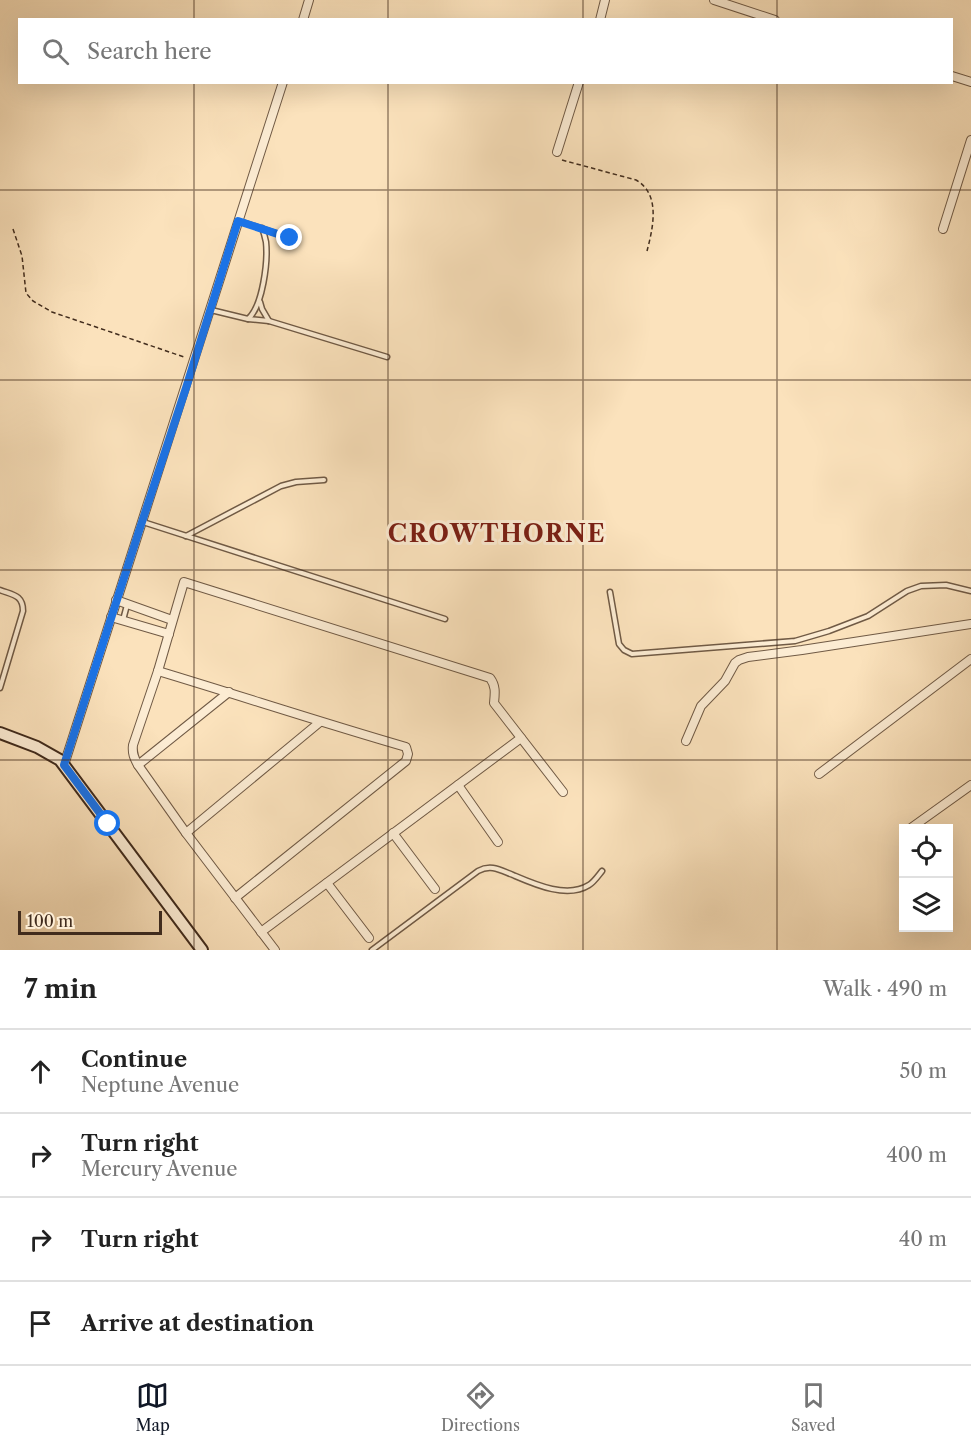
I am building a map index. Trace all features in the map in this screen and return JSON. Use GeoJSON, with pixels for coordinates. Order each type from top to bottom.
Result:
{"type":"FeatureCollection","features":[{"type":"Feature","properties":{"kind":"main road"},"geometry":{"type":"LineString","coordinates":[[0,733],[45,751],[60,760],[202,950]]}},
{"type":"Feature","properties":{"kind":"street"},"geometry":{"type":"LineString","coordinates":[[304,18],[309,0]]}},
{"type":"Feature","properties":{"kind":"street"},"geometry":{"type":"LineString","coordinates":[[600,18],[605,0]]}},
{"type":"Feature","properties":{"kind":"street"},"geometry":{"type":"LineString","coordinates":[[714,0],[769,18]]}},
{"type":"Feature","properties":{"kind":"street"},"geometry":{"type":"LineString","coordinates":[[953,77],[971,82]]}},
{"type":"Feature","properties":{"kind":"street"},"geometry":{"type":"LineString","coordinates":[[64,765],[282,84]]}},
{"type":"Feature","properties":{"kind":"street"},"geometry":{"type":"LineString","coordinates":[[557,152],[578,84]]}},
{"type":"Feature","properties":{"kind":"street"},"geometry":{"type":"LineString","coordinates":[[943,229],[971,140]]}},
{"type":"Feature","properties":{"kind":"street"},"geometry":{"type":"LineString","coordinates":[[275,950],[186,833],[138,765],[133,751],[183,582],[490,678],[494,682],[494,703],[563,792]]}},
{"type":"Feature","properties":{"kind":"street"},"geometry":{"type":"LineString","coordinates":[[116,600],[172,620]]}},
{"type":"Feature","properties":{"kind":"street"},"geometry":{"type":"LineString","coordinates":[[111,617],[169,634]]}},
{"type":"Feature","properties":{"kind":"street"},"geometry":{"type":"LineString","coordinates":[[686,741],[701,706],[725,681],[735,663],[740,660],[971,624]]}},
{"type":"Feature","properties":{"kind":"street"},"geometry":{"type":"LineString","coordinates":[[819,774],[971,659]]}},
{"type":"Feature","properties":{"kind":"street"},"geometry":{"type":"LineString","coordinates":[[158,671],[406,747],[408,754],[406,761],[235,898]]}},
{"type":"Feature","properties":{"kind":"street"},"geometry":{"type":"LineString","coordinates":[[138,765],[229,692]]}},
{"type":"Feature","properties":{"kind":"street"},"geometry":{"type":"LineString","coordinates":[[186,833],[320,722]]}},
{"type":"Feature","properties":{"kind":"street"},"geometry":{"type":"LineString","coordinates":[[261,932],[521,738]]}},
{"type":"Feature","properties":{"kind":"street"},"geometry":{"type":"LineString","coordinates":[[458,785],[498,842]]}},
{"type":"Feature","properties":{"kind":"street"},"geometry":{"type":"LineString","coordinates":[[917,824],[971,785]]}},
{"type":"Feature","properties":{"kind":"street"},"geometry":{"type":"LineString","coordinates":[[393,833],[435,889]]}},
{"type":"Feature","properties":{"kind":"street"},"geometry":{"type":"LineString","coordinates":[[327,883],[369,938]]}},
{"type":"Feature","properties":{"kind":"lane"},"geometry":{"type":"LineString","coordinates":[[238,221],[290,238]]}},
{"type":"Feature","properties":{"kind":"lane"},"geometry":{"type":"LineString","coordinates":[[248,319],[253,315],[259,301],[266,254],[266,238],[262,228]]}},
{"type":"Feature","properties":{"kind":"lane"},"geometry":{"type":"LineString","coordinates":[[259,301],[269,321]]}},
{"type":"Feature","properties":{"kind":"lane"},"geometry":{"type":"LineString","coordinates":[[210,310],[248,319],[269,321],[387,357]]}},
{"type":"Feature","properties":{"kind":"lane"},"geometry":{"type":"LineString","coordinates":[[186,536],[281,486],[296,482],[324,480]]}},
{"type":"Feature","properties":{"kind":"lane"},"geometry":{"type":"LineString","coordinates":[[142,522],[445,619]]}},
{"type":"Feature","properties":{"kind":"lane"},"geometry":{"type":"LineString","coordinates":[[610,592],[619,644],[624,650],[633,654],[795,641],[868,616],[907,591],[921,586],[946,585],[971,591]]}},
{"type":"Feature","properties":{"kind":"lane"},"geometry":{"type":"LineString","coordinates":[[0,590],[18,597],[22,601],[23,611],[0,688]]}},
{"type":"Feature","properties":{"kind":"lane"},"geometry":{"type":"LineString","coordinates":[[123,620],[127,604]]}},
{"type":"Feature","properties":{"kind":"lane"},"geometry":{"type":"LineString","coordinates":[[372,950],[484,868],[496,868],[531,882],[568,891],[589,885],[602,871]]}},
{"type":"Feature","properties":{"kind":"path"},"geometry":{"type":"LineString","coordinates":[[557,152],[563,160],[642,183],[648,190],[653,208],[647,251]]}},
{"type":"Feature","properties":{"kind":"path"},"geometry":{"type":"LineString","coordinates":[[13,229],[22,256],[25,288],[33,301],[52,312],[194,360]]}},
{"type":"Feature","properties":{"kind":"district","name":"CROWTHORNE"},"geometry":{"type":"Point","coordinates":[497,533]}},
{"type":"Feature","properties":{"kind":"route"},"geometry":{"type":"LineString","coordinates":[[108,824],[64,765],[238,221],[290,238]]}}]}
